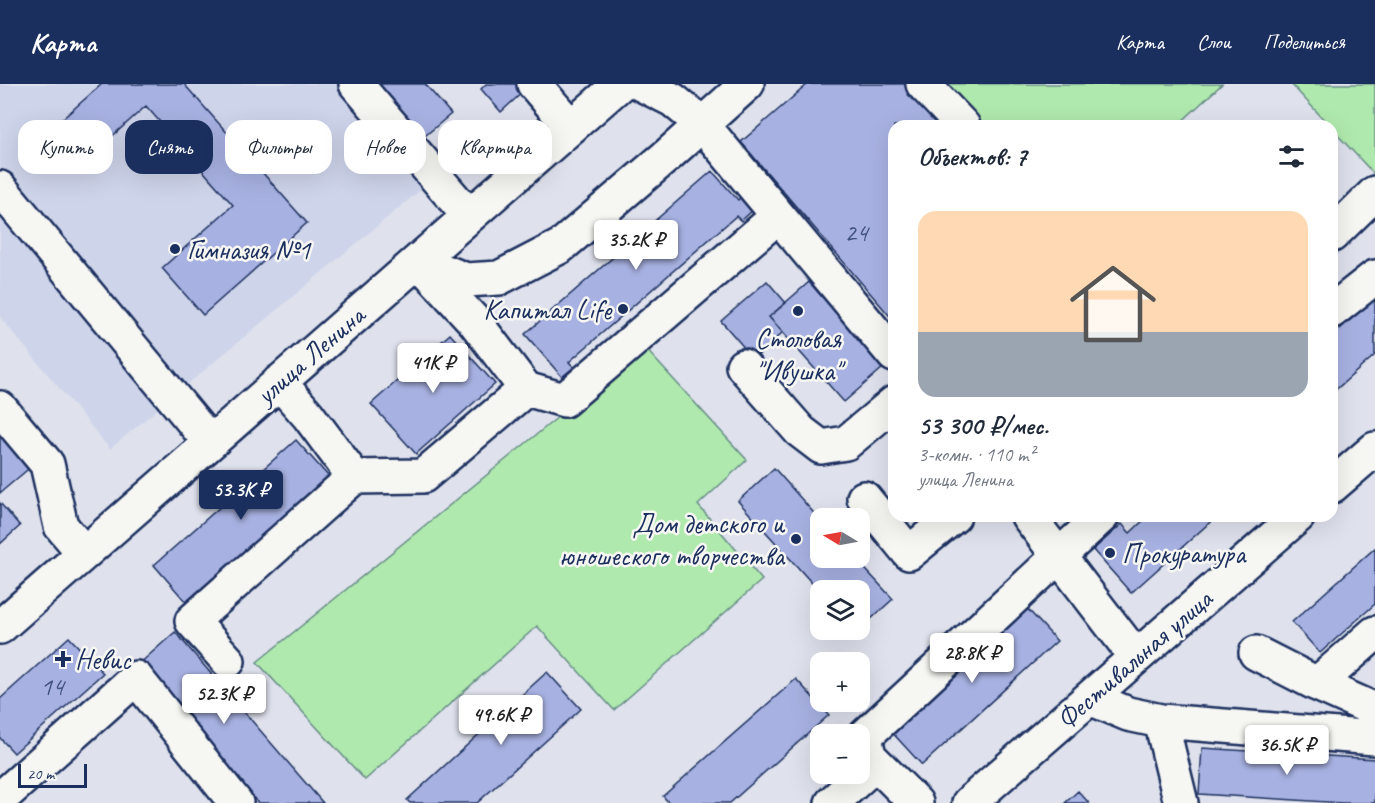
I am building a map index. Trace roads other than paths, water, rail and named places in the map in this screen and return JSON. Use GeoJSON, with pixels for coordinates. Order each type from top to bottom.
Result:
{"type":"FeatureCollection","features":[{"type":"Feature","properties":{"kind":"street"},"geometry":{"type":"LineString","coordinates":[[356,84],[469,216]]}},
{"type":"Feature","properties":{"kind":"street"},"geometry":{"type":"LineString","coordinates":[[534,84],[571,127]]}},
{"type":"Feature","properties":{"kind":"street","name":"улица Ленина"},"geometry":{"type":"LineString","coordinates":[[0,627],[620,84]]}},
{"type":"Feature","properties":{"kind":"street"},"geometry":{"type":"LineString","coordinates":[[641,84],[673,100],[702,124],[888,348]]}},
{"type":"Feature","properties":{"kind":"street"},"geometry":{"type":"LineString","coordinates":[[418,261],[466,280],[499,278],[561,246],[747,84]]}},
{"type":"Feature","properties":{"kind":"street"},"geometry":{"type":"LineString","coordinates":[[923,84],[957,120]]}},
{"type":"Feature","properties":{"kind":"street"},"geometry":{"type":"LineString","coordinates":[[0,188],[210,442]]}},
{"type":"Feature","properties":{"kind":"street"},"geometry":{"type":"LineString","coordinates":[[1338,229],[1375,193]]}},
{"type":"Feature","properties":{"kind":"street"},"geometry":{"type":"LineString","coordinates":[[418,261],[475,322],[526,389],[564,400],[777,217]]}},
{"type":"Feature","properties":{"kind":"street"},"geometry":{"type":"LineString","coordinates":[[1338,306],[1375,277]]}},
{"type":"Feature","properties":{"kind":"street"},"geometry":{"type":"LineString","coordinates":[[743,366],[800,431],[821,447],[846,443],[869,426],[888,407]]}},
{"type":"Feature","properties":{"kind":"street"},"geometry":{"type":"LineString","coordinates":[[279,382],[308,415],[354,477]]}},
{"type":"Feature","properties":{"kind":"street"},"geometry":{"type":"LineString","coordinates":[[228,662],[192,621],[354,477],[423,476],[526,389]]}},
{"type":"Feature","properties":{"kind":"street"},"geometry":{"type":"LineString","coordinates":[[0,408],[47,464],[61,526],[84,553]]}},
{"type":"Feature","properties":{"kind":"street"},"geometry":{"type":"LineString","coordinates":[[1338,481],[1375,449]]}},
{"type":"Feature","properties":{"kind":"street"},"geometry":{"type":"LineString","coordinates":[[864,498],[909,553],[947,522]]}},
{"type":"Feature","properties":{"kind":"street"},"geometry":{"type":"LineString","coordinates":[[1033,522],[1136,657]]}},
{"type":"Feature","properties":{"kind":"street"},"geometry":{"type":"LineString","coordinates":[[916,803],[869,756],[866,736],[1096,522]]}},
{"type":"Feature","properties":{"kind":"street","name":"Фестивальная улица"},"geometry":{"type":"LineString","coordinates":[[969,803],[1291,522]]}},
{"type":"Feature","properties":{"kind":"street"},"geometry":{"type":"LineString","coordinates":[[1317,684],[1375,633]]}},
{"type":"Feature","properties":{"kind":"street"},"geometry":{"type":"LineString","coordinates":[[1256,653],[1375,710]]}},
{"type":"Feature","properties":{"kind":"street"},"geometry":{"type":"LineString","coordinates":[[12,797],[136,678],[236,803]]}},
{"type":"Feature","properties":{"kind":"street"},"geometry":{"type":"LineString","coordinates":[[1090,698],[1128,714],[1161,721],[1375,738]]}},
{"type":"Feature","properties":{"kind":"street"},"geometry":{"type":"LineString","coordinates":[[1161,721],[1181,803]]}},
{"type":"Feature","properties":{"kind":"street"},"geometry":{"type":"LineString","coordinates":[[832,803],[876,763]]}},
{"type":"Feature","properties":{"kind":"place","name":"Гимназия №1"},"geometry":{"type":"Point","coordinates":[175,249]}},
{"type":"Feature","properties":{"kind":"place","name":"Капитал Life"},"geometry":{"type":"Point","coordinates":[623,309]}},
{"type":"Feature","properties":{"kind":"place","name":"Столовая \"Ивушка\""},"geometry":{"type":"Point","coordinates":[798,311]}},
{"type":"Feature","properties":{"kind":"place","name":"Дом детского и юношеского творчества"},"geometry":{"type":"Point","coordinates":[796,539]}},
{"type":"Feature","properties":{"kind":"place","name":"Прокуратура"},"geometry":{"type":"Point","coordinates":[1110,553]}},
{"type":"Feature","properties":{"kind":"place","name":"Невис"},"geometry":{"type":"Point","coordinates":[63,659]}}]}
